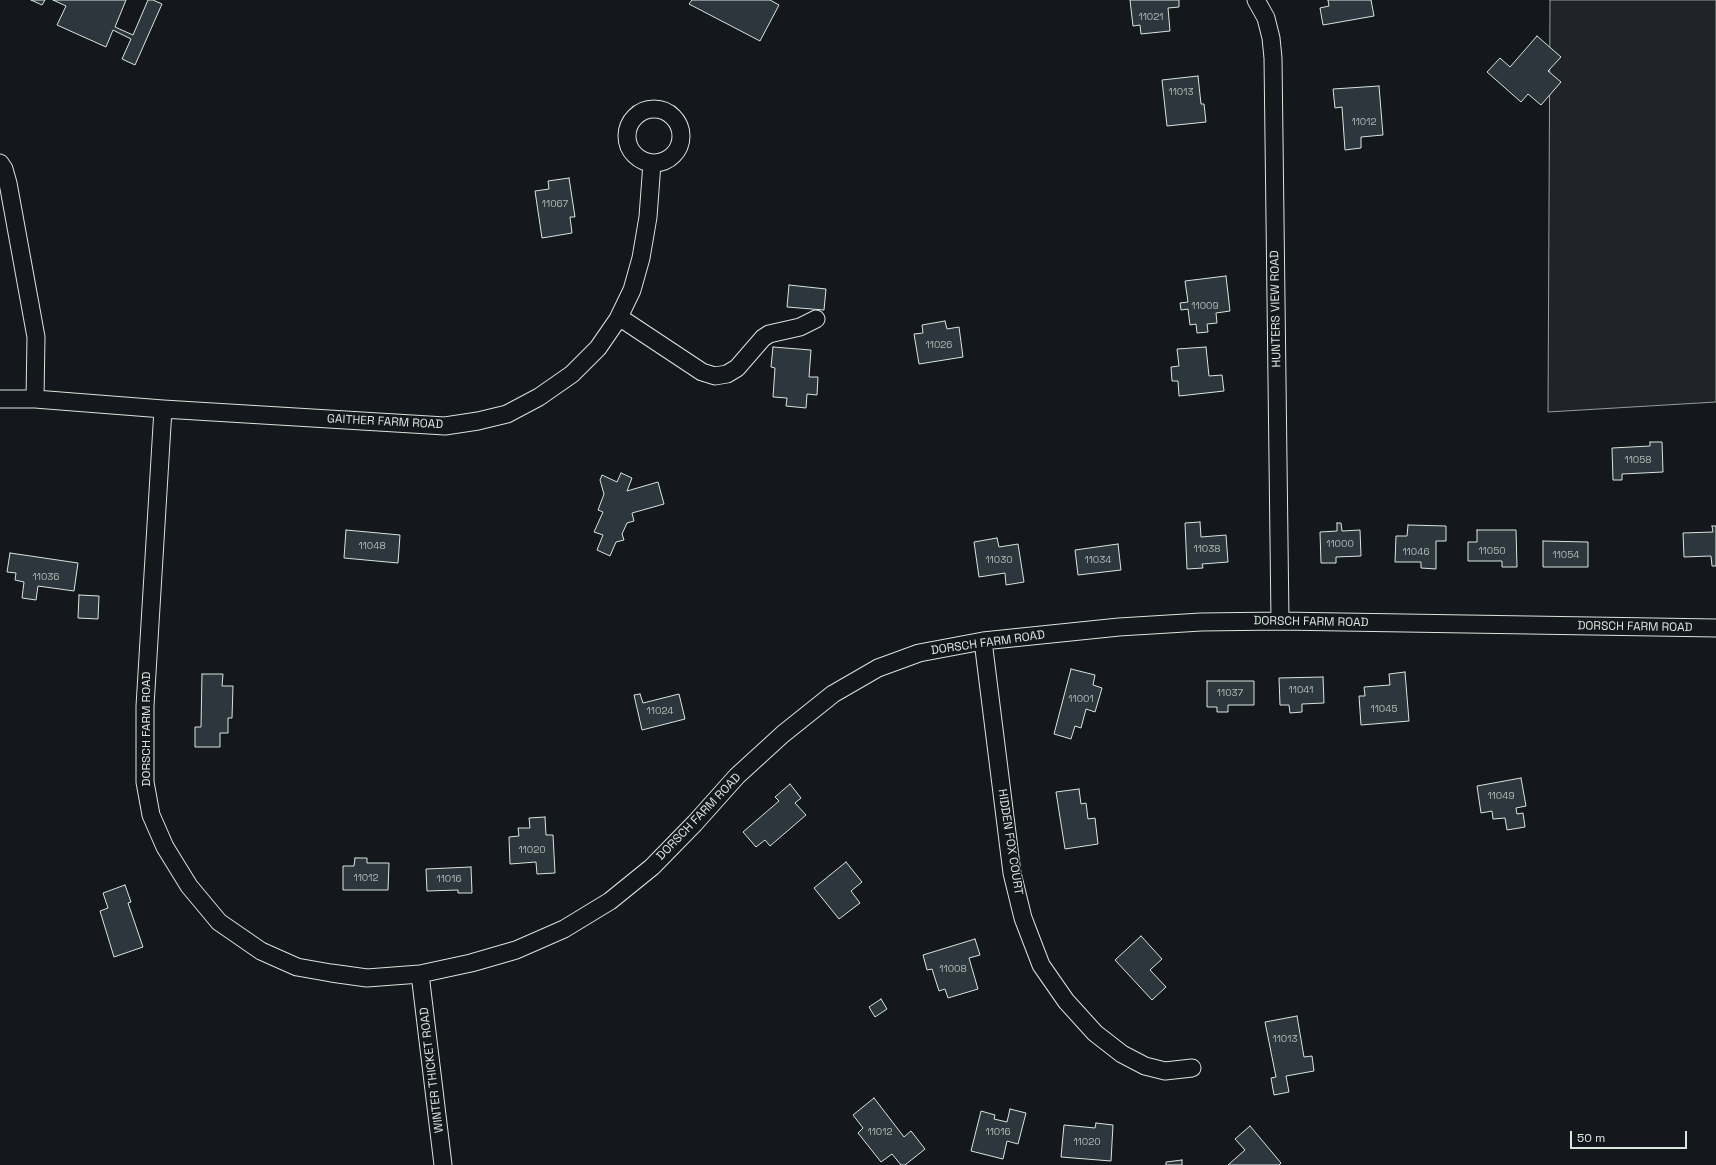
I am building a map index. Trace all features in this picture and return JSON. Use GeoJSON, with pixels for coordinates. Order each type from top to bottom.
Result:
{"type":"FeatureCollection","features":[{"type":"Feature","properties":{"kind":"street","name":"HUNTERS VIEW ROAD"},"geometry":{"type":"LineString","coordinates":[[1256,0],[1266,18],[1271,38],[1273,58],[1280,621]]}},
{"type":"Feature","properties":{"kind":"street"},"geometry":{"type":"LineString","coordinates":[[0,163],[4,169],[8,183],[36,337],[35,399]]}},
{"type":"Feature","properties":{"kind":"street","name":"GAITHER FARM ROAD"},"geometry":{"type":"LineString","coordinates":[[0,400],[35,399],[163,409],[445,426],[478,421],[507,414],[539,397],[572,374],[598,348],[619,317],[632,290],[641,258],[648,217],[652,163]]}},
{"type":"Feature","properties":{"kind":"street"},"geometry":{"type":"LineString","coordinates":[[619,317],[702,372],[715,376],[727,374],[737,368],[769,334],[800,327],[816,319]]}},
{"type":"Feature","properties":{"kind":"street","name":"DORSCH FARM ROAD"},"geometry":{"type":"LineString","coordinates":[[163,409],[145,706],[145,782],[151,815],[165,847],[188,886],[219,922],[261,951],[297,967],[330,973],[368,978],[420,974],[471,964],[516,950],[570,925],[610,902],[652,867],[695,823],[737,776],[783,734],[833,694],[878,668],[919,653],[983,641],[1120,627],[1201,622],[1280,621],[1716,628]]}},
{"type":"Feature","properties":{"kind":"street","name":"HIDDEN FOX COURT"},"geometry":{"type":"LineString","coordinates":[[983,641],[1012,873],[1023,918],[1041,965],[1066,1001],[1095,1033],[1122,1054],[1145,1066],[1165,1071],[1192,1068]]}},
{"type":"Feature","properties":{"kind":"street","name":"WINTER THICKET ROAD"},"geometry":{"type":"LineString","coordinates":[[420,974],[443,1165]]}},
{"type":"Feature","properties":{"kind":"shaded area"},"geometry":{"type":"Polygon","coordinates":[[[1550,0],[1716,0],[1716,402],[1548,412],[1550,0]]]}},
{"type":"Feature","properties":{"kind":"building"},"geometry":{"type":"Polygon","coordinates":[[[31,0],[45,0],[42,5],[31,0]]]}},
{"type":"Feature","properties":{"kind":"building"},"geometry":{"type":"Polygon","coordinates":[[[53,0],[126,0],[115,27],[133,35],[148,0],[153,0],[162,4],[135,65],[122,59],[131,39],[113,30],[106,47],[57,25],[66,6],[53,0]]]}},
{"type":"Feature","properties":{"kind":"building"},"geometry":{"type":"Polygon","coordinates":[[[692,0],[770,0],[779,5],[760,41],[689,4],[692,0]]]}},
{"type":"Feature","properties":{"kind":"building"},"geometry":{"type":"Polygon","coordinates":[[[1130,0],[1179,0],[1179,7],[1168,8],[1170,31],[1141,34],[1140,25],[1133,26],[1130,0]]]}},
{"type":"Feature","properties":{"kind":"building"},"geometry":{"type":"Polygon","coordinates":[[[1328,0],[1371,0],[1374,16],[1323,25],[1320,8],[1329,6],[1328,0]]]}},
{"type":"Feature","properties":{"kind":"building"},"geometry":{"type":"Polygon","coordinates":[[[1537,36],[1561,57],[1548,71],[1561,82],[1541,105],[1528,94],[1521,102],[1487,72],[1500,58],[1510,67],[1537,36]]]}},
{"type":"Feature","properties":{"kind":"building"},"geometry":{"type":"Polygon","coordinates":[[[1198,76],[1201,104],[1204,104],[1206,122],[1167,126],[1162,80],[1198,76]]]}},
{"type":"Feature","properties":{"kind":"building"},"geometry":{"type":"Polygon","coordinates":[[[1379,86],[1383,135],[1361,137],[1361,148],[1345,150],[1342,107],[1335,108],[1333,89],[1379,86]]]}},
{"type":"Feature","properties":{"kind":"building"},"geometry":{"type":"Polygon","coordinates":[[[569,178],[575,217],[570,217],[572,233],[542,238],[535,191],[549,189],[548,181],[569,178]]]}},
{"type":"Feature","properties":{"kind":"building"},"geometry":{"type":"Polygon","coordinates":[[[1226,276],[1230,311],[1216,313],[1217,323],[1207,324],[1208,332],[1197,333],[1196,324],[1190,325],[1188,309],[1181,310],[1180,303],[1188,302],[1185,281],[1226,276]]]}},
{"type":"Feature","properties":{"kind":"building"},"geometry":{"type":"Polygon","coordinates":[[[789,285],[826,289],[824,310],[787,307],[789,285]]]}},
{"type":"Feature","properties":{"kind":"building"},"geometry":{"type":"Polygon","coordinates":[[[945,321],[947,329],[959,327],[963,357],[919,364],[914,334],[923,333],[922,325],[945,321]]]}},
{"type":"Feature","properties":{"kind":"building"},"geometry":{"type":"Polygon","coordinates":[[[773,347],[811,350],[809,377],[818,377],[817,395],[807,394],[806,408],[786,406],[787,398],[773,397],[775,368],[771,367],[773,347]]]}},
{"type":"Feature","properties":{"kind":"building"},"geometry":{"type":"Polygon","coordinates":[[[1206,347],[1209,376],[1222,375],[1224,391],[1179,396],[1178,381],[1172,381],[1171,367],[1179,366],[1177,349],[1206,347]]]}},
{"type":"Feature","properties":{"kind":"building"},"geometry":{"type":"Polygon","coordinates":[[[1650,442],[1662,442],[1663,472],[1622,474],[1622,480],[1613,480],[1612,448],[1650,446],[1650,442]]]}},
{"type":"Feature","properties":{"kind":"building"},"geometry":{"type":"Polygon","coordinates":[[[621,473],[632,478],[627,491],[658,482],[664,504],[632,513],[634,521],[627,523],[622,534],[624,540],[616,542],[610,556],[597,550],[603,535],[594,532],[603,512],[598,510],[604,494],[600,480],[602,475],[617,482],[621,473]]]}},
{"type":"Feature","properties":{"kind":"building"},"geometry":{"type":"Polygon","coordinates":[[[1200,522],[1201,537],[1226,535],[1228,562],[1202,564],[1203,568],[1187,569],[1185,523],[1200,522]]]}},
{"type":"Feature","properties":{"kind":"building"},"geometry":{"type":"Polygon","coordinates":[[[1337,523],[1341,523],[1342,531],[1360,530],[1361,556],[1336,557],[1336,563],[1321,563],[1320,532],[1337,531],[1337,523]]]}},
{"type":"Feature","properties":{"kind":"building"},"geometry":{"type":"Polygon","coordinates":[[[1408,525],[1446,526],[1446,541],[1436,541],[1436,569],[1421,568],[1421,562],[1395,562],[1396,536],[1407,536],[1408,525]]]}},
{"type":"Feature","properties":{"kind":"building"},"geometry":{"type":"Polygon","coordinates":[[[1712,526],[1716,526],[1716,566],[1712,566],[1711,556],[1684,557],[1683,533],[1713,532],[1712,526]]]}},
{"type":"Feature","properties":{"kind":"building"},"geometry":{"type":"Polygon","coordinates":[[[346,530],[400,535],[398,563],[344,558],[346,530]]]}},
{"type":"Feature","properties":{"kind":"building"},"geometry":{"type":"Polygon","coordinates":[[[1477,530],[1516,530],[1517,567],[1502,567],[1502,561],[1468,561],[1468,542],[1477,542],[1477,530]]]}},
{"type":"Feature","properties":{"kind":"building"},"geometry":{"type":"Polygon","coordinates":[[[997,538],[999,547],[1018,544],[1024,582],[1006,585],[1005,573],[979,577],[974,542],[997,538]]]}},
{"type":"Feature","properties":{"kind":"building"},"geometry":{"type":"Polygon","coordinates":[[[1543,541],[1588,542],[1588,567],[1543,567],[1543,541]]]}},
{"type":"Feature","properties":{"kind":"building"},"geometry":{"type":"Polygon","coordinates":[[[1118,544],[1121,570],[1078,575],[1075,550],[1118,544]]]}},
{"type":"Feature","properties":{"kind":"building"},"geometry":{"type":"Polygon","coordinates":[[[10,553],[78,563],[74,591],[38,586],[36,600],[22,598],[24,582],[15,580],[16,573],[7,572],[10,553]]]}},
{"type":"Feature","properties":{"kind":"building"},"geometry":{"type":"Polygon","coordinates":[[[79,595],[99,596],[98,619],[78,618],[79,595]]]}},
{"type":"Feature","properties":{"kind":"building"},"geometry":{"type":"Polygon","coordinates":[[[1071,669],[1095,675],[1093,685],[1102,688],[1095,712],[1086,709],[1081,728],[1075,726],[1071,739],[1054,734],[1071,669]]]}},
{"type":"Feature","properties":{"kind":"building"},"geometry":{"type":"Polygon","coordinates":[[[1405,672],[1409,721],[1361,725],[1359,696],[1365,696],[1364,687],[1390,685],[1389,674],[1405,672]]]}},
{"type":"Feature","properties":{"kind":"building"},"geometry":{"type":"Polygon","coordinates":[[[202,674],[223,674],[222,686],[233,686],[232,718],[228,718],[228,733],[220,733],[220,747],[195,747],[195,727],[201,727],[202,674]]]}},
{"type":"Feature","properties":{"kind":"building"},"geometry":{"type":"Polygon","coordinates":[[[1323,677],[1324,703],[1302,704],[1302,712],[1290,713],[1289,705],[1280,705],[1279,678],[1323,677]]]}},
{"type":"Feature","properties":{"kind":"building"},"geometry":{"type":"Polygon","coordinates":[[[1207,681],[1254,681],[1254,705],[1228,705],[1228,712],[1217,712],[1217,707],[1207,707],[1207,681]]]}},
{"type":"Feature","properties":{"kind":"building"},"geometry":{"type":"Polygon","coordinates":[[[640,694],[643,703],[679,694],[685,719],[642,730],[634,695],[640,694]]]}},
{"type":"Feature","properties":{"kind":"building"},"geometry":{"type":"Polygon","coordinates":[[[1521,778],[1526,806],[1516,808],[1517,814],[1523,813],[1525,827],[1507,830],[1505,818],[1493,819],[1492,811],[1481,813],[1477,786],[1521,778]]]}},
{"type":"Feature","properties":{"kind":"building"},"geometry":{"type":"Polygon","coordinates":[[[790,784],[801,798],[795,803],[806,815],[770,846],[765,840],[756,847],[743,832],[779,801],[775,797],[790,784]]]}},
{"type":"Feature","properties":{"kind":"building"},"geometry":{"type":"Polygon","coordinates":[[[1079,789],[1081,804],[1086,803],[1088,819],[1095,818],[1098,844],[1065,849],[1056,792],[1079,789]]]}},
{"type":"Feature","properties":{"kind":"building"},"geometry":{"type":"Polygon","coordinates":[[[545,817],[546,835],[553,835],[555,873],[537,874],[536,862],[510,864],[509,837],[519,836],[518,828],[530,828],[529,818],[545,817]]]}},
{"type":"Feature","properties":{"kind":"building"},"geometry":{"type":"Polygon","coordinates":[[[355,858],[367,858],[367,863],[389,863],[388,890],[343,890],[343,866],[354,866],[355,858]]]}},
{"type":"Feature","properties":{"kind":"building"},"geometry":{"type":"Polygon","coordinates":[[[846,862],[862,882],[851,891],[860,903],[839,919],[814,888],[846,862]]]}},
{"type":"Feature","properties":{"kind":"building"},"geometry":{"type":"Polygon","coordinates":[[[471,867],[472,893],[458,893],[458,890],[427,891],[426,869],[471,867]]]}},
{"type":"Feature","properties":{"kind":"building"},"geometry":{"type":"Polygon","coordinates":[[[125,885],[131,902],[128,903],[143,947],[114,957],[100,911],[108,908],[103,893],[125,885]]]}},
{"type":"Feature","properties":{"kind":"building"},"geometry":{"type":"Polygon","coordinates":[[[1141,936],[1162,959],[1150,970],[1166,987],[1152,1000],[1115,960],[1141,936]]]}},
{"type":"Feature","properties":{"kind":"building"},"geometry":{"type":"Polygon","coordinates":[[[975,939],[980,955],[969,958],[978,989],[948,998],[945,989],[939,991],[932,969],[927,970],[923,955],[975,939]]]}},
{"type":"Feature","properties":{"kind":"building"},"geometry":{"type":"Polygon","coordinates":[[[881,999],[887,1009],[875,1017],[869,1007],[881,999]]]}},
{"type":"Feature","properties":{"kind":"building"},"geometry":{"type":"Polygon","coordinates":[[[1297,1016],[1304,1057],[1312,1056],[1314,1071],[1286,1076],[1289,1092],[1274,1095],[1271,1078],[1276,1077],[1265,1022],[1297,1016]]]}},
{"type":"Feature","properties":{"kind":"building"},"geometry":{"type":"Polygon","coordinates":[[[874,1098],[904,1137],[911,1131],[925,1149],[905,1165],[901,1165],[892,1154],[881,1162],[858,1133],[863,1128],[853,1115],[874,1098]]]}},
{"type":"Feature","properties":{"kind":"building"},"geometry":{"type":"Polygon","coordinates":[[[1010,1109],[1026,1113],[1018,1144],[1007,1141],[1003,1159],[971,1151],[981,1111],[995,1115],[994,1119],[1007,1122],[1010,1109]]]}},
{"type":"Feature","properties":{"kind":"building"},"geometry":{"type":"Polygon","coordinates":[[[1096,1123],[1113,1125],[1111,1161],[1061,1157],[1064,1125],[1095,1128],[1096,1123]]]}},
{"type":"Feature","properties":{"kind":"building"},"geometry":{"type":"Polygon","coordinates":[[[1250,1126],[1281,1163],[1279,1165],[1228,1165],[1245,1150],[1235,1139],[1250,1126]]]}},
{"type":"Feature","properties":{"kind":"building"},"geometry":{"type":"Polygon","coordinates":[[[1182,1160],[1182,1165],[1166,1165],[1166,1162],[1182,1160]]]}}]}
